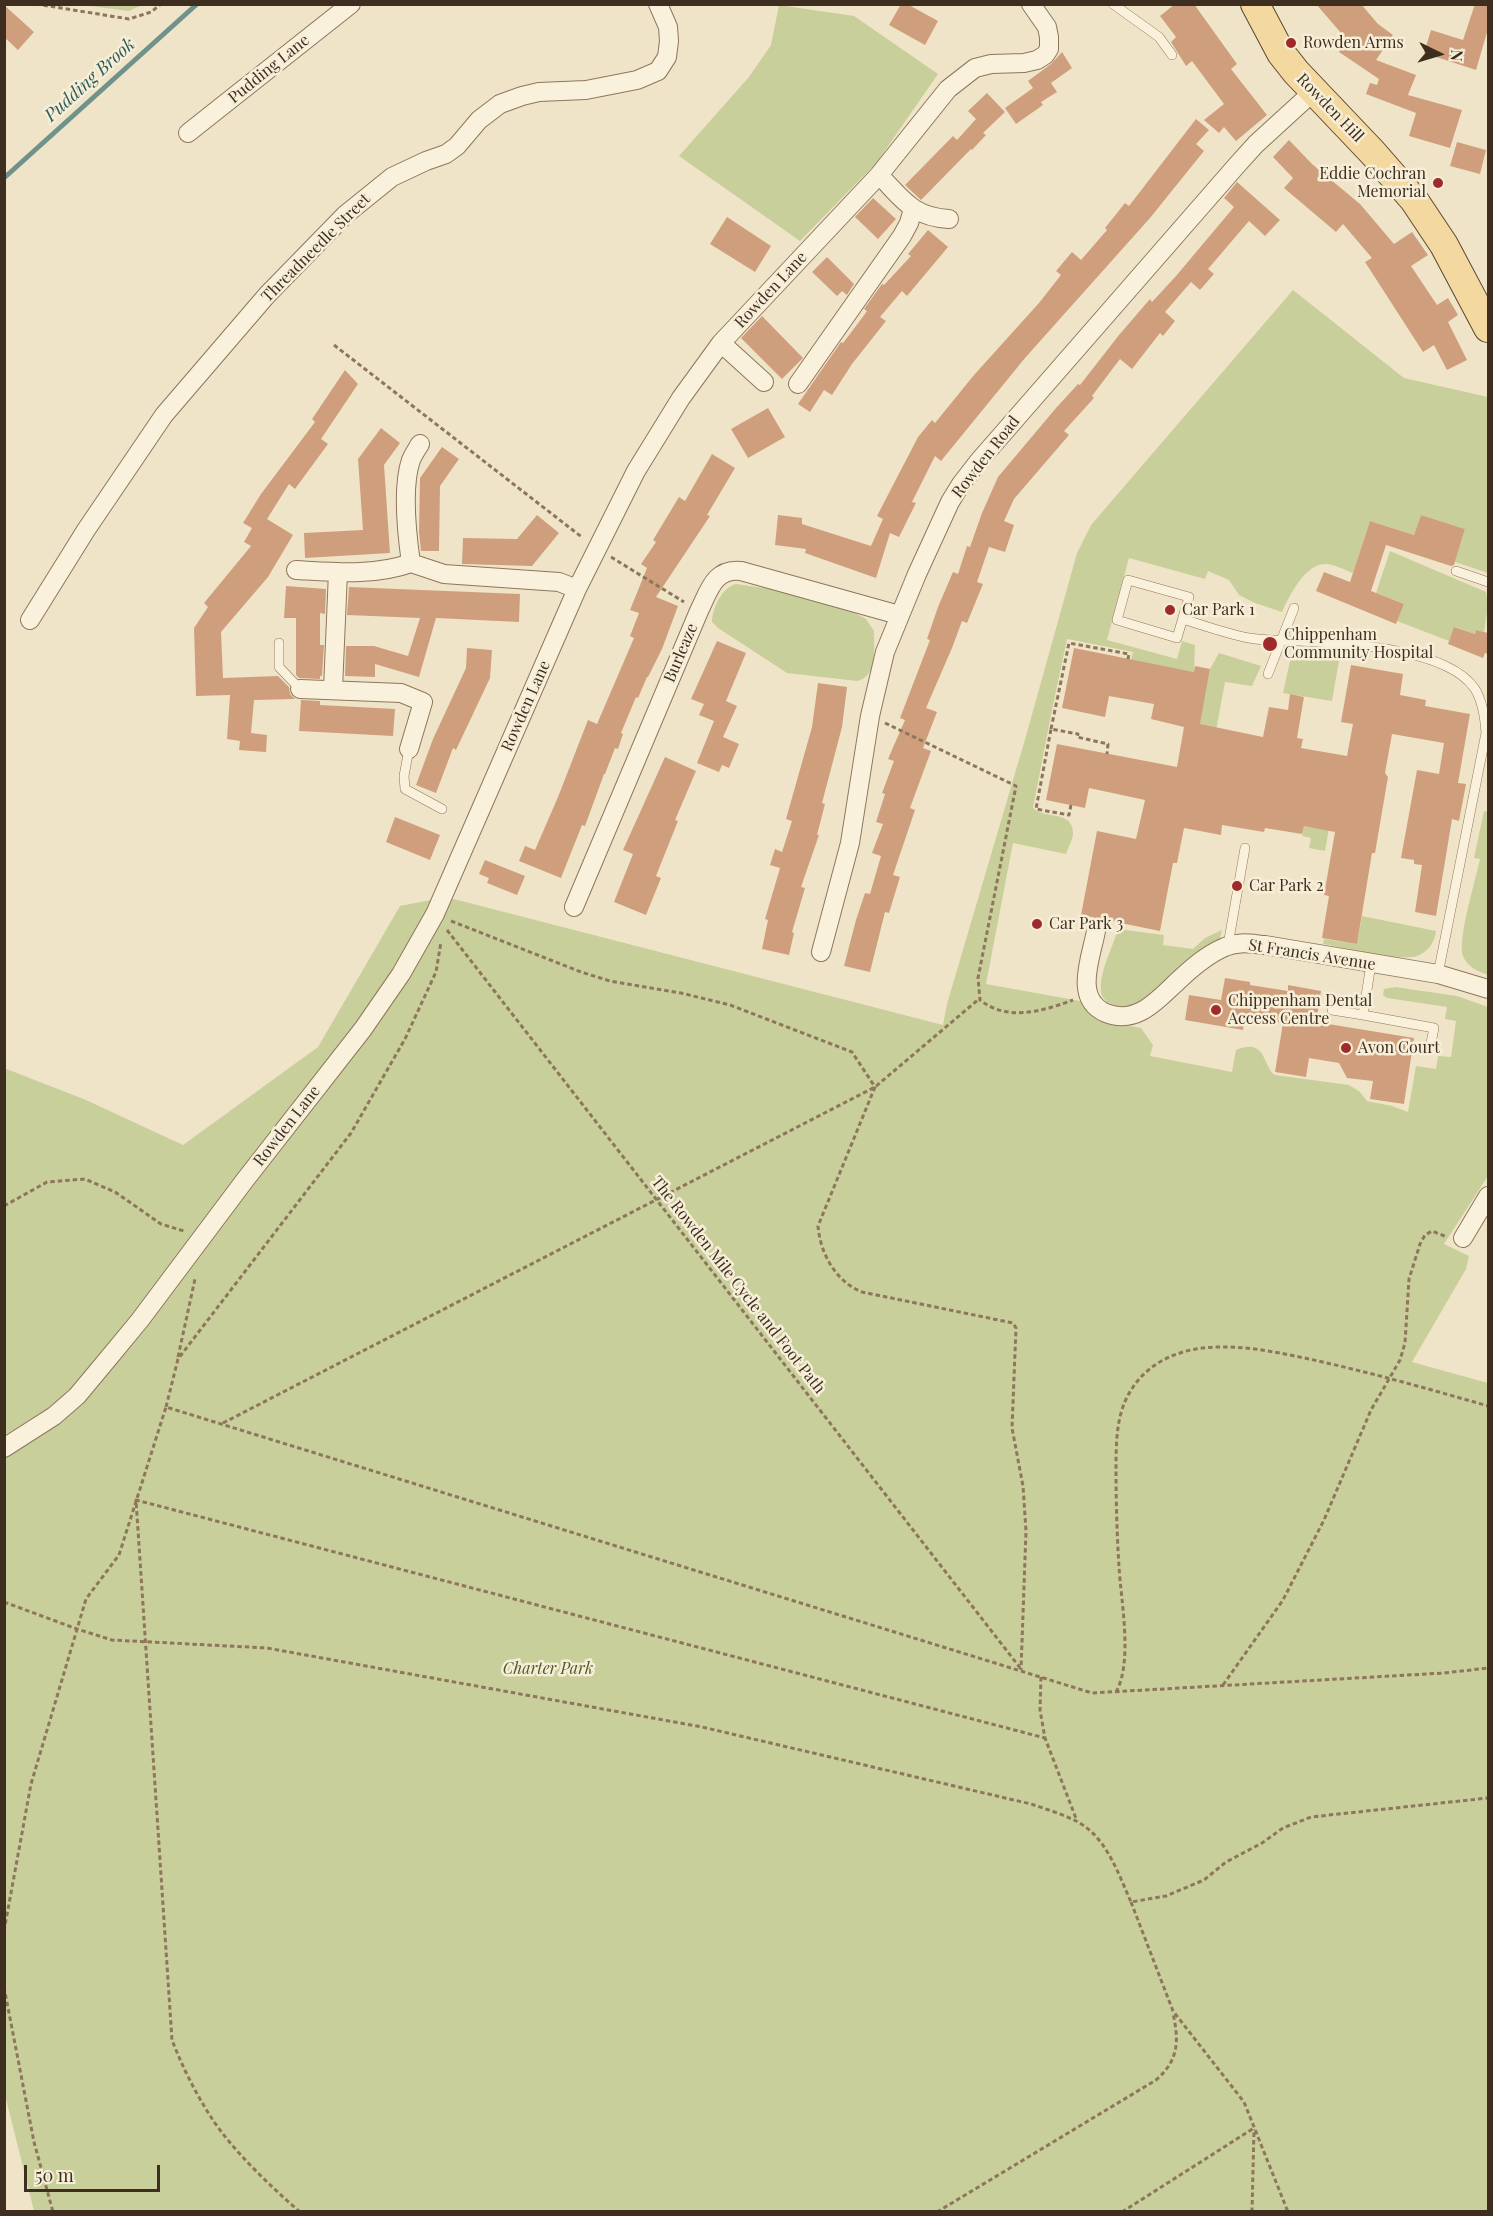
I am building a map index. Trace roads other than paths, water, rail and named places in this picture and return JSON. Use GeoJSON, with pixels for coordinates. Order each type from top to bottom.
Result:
{"type":"FeatureCollection","features":[{"type":"Feature","properties":{"kind":"main road","name":"Rowden Hill"},"geometry":{"type":"LineString","coordinates":[[1256,4],[1281,53],[1413,200],[1485,311]]}},
{"type":"Feature","properties":{"kind":"street","name":"Pudding Lane"},"geometry":{"type":"LineString","coordinates":[[188,134],[351,4]]}},
{"type":"Feature","properties":{"kind":"street","name":"Rowden Lane"},"geometry":{"type":"LineString","coordinates":[[4,1448],[54,1416],[77,1396],[140,1320],[363,1029],[401,974],[435,914],[577,589],[636,471],[681,398],[721,343],[879,175],[948,89],[975,68],[983,65],[1024,63],[1037,60],[1045,55],[1050,37],[1047,27],[1031,4]]}},
{"type":"Feature","properties":{"kind":"street","name":"Threadneedle Street"},"geometry":{"type":"LineString","coordinates":[[30,620],[86,530],[164,416],[267,295],[345,215],[392,177],[446,154],[457,146],[479,120],[500,104],[539,92],[586,90],[637,80],[658,71],[668,57],[669,41],[668,27],[661,6]]}},
{"type":"Feature","properties":{"kind":"street","name":"Rowden Road"},"geometry":{"type":"LineString","coordinates":[[821,952],[850,843],[870,716],[882,662],[899,615],[950,502],[966,476],[1237,165],[1256,144],[1314,91]]}},
{"type":"Feature","properties":{"kind":"street"},"geometry":{"type":"LineString","coordinates":[[879,175],[913,209],[929,216],[949,219]]}},
{"type":"Feature","properties":{"kind":"street"},"geometry":{"type":"LineString","coordinates":[[798,384],[902,236],[913,209]]}},
{"type":"Feature","properties":{"kind":"street"},"geometry":{"type":"LineString","coordinates":[[721,343],[764,382]]}},
{"type":"Feature","properties":{"kind":"street"},"geometry":{"type":"LineString","coordinates":[[411,563],[407,534],[407,496],[411,461],[420,444]]}},
{"type":"Feature","properties":{"kind":"street"},"geometry":{"type":"LineString","coordinates":[[296,570],[338,572],[387,569],[411,563],[444,574],[559,582],[577,589]]}},
{"type":"Feature","properties":{"kind":"street","name":"Burleaze"},"geometry":{"type":"LineString","coordinates":[[574,907],[699,611],[719,575],[733,570],[899,615]]}},
{"type":"Feature","properties":{"kind":"street"},"geometry":{"type":"LineString","coordinates":[[333,689],[338,572]]}},
{"type":"Feature","properties":{"kind":"street"},"geometry":{"type":"LineString","coordinates":[[300,688],[401,693],[423,702],[409,748]]}},
{"type":"Feature","properties":{"kind":"street","name":"St Francis Avenue"},"geometry":{"type":"LineString","coordinates":[[1096,931],[1087,979],[1087,994],[1094,1006],[1110,1015],[1129,1016],[1141,1012],[1155,1004],[1204,958],[1228,945],[1238,943],[1258,944],[1438,974],[1488,989]]}},
{"type":"Feature","properties":{"kind":"street"},"geometry":{"type":"LineString","coordinates":[[1463,1238],[1487,1201]]}},
{"type":"Feature","properties":{"kind":"lane"},"geometry":{"type":"LineString","coordinates":[[1113,4],[1159,37],[1173,55]]}},
{"type":"Feature","properties":{"kind":"lane"},"geometry":{"type":"LineString","coordinates":[[1456,571],[1488,582]]}},
{"type":"Feature","properties":{"kind":"lane"},"geometry":{"type":"LineString","coordinates":[[1128,580],[1189,597],[1183,619],[1177,638],[1117,620],[1128,580]]}},
{"type":"Feature","properties":{"kind":"lane"},"geometry":{"type":"LineString","coordinates":[[1268,674],[1294,608]]}},
{"type":"Feature","properties":{"kind":"lane"},"geometry":{"type":"LineString","coordinates":[[1183,619],[1249,638],[1375,646],[1403,652],[1443,665],[1465,678],[1474,688],[1485,716],[1486,733],[1438,974]]}},
{"type":"Feature","properties":{"kind":"lane"},"geometry":{"type":"LineString","coordinates":[[279,643],[279,667],[300,688]]}},
{"type":"Feature","properties":{"kind":"lane"},"geometry":{"type":"LineString","coordinates":[[409,748],[404,776],[405,789],[442,809]]}},
{"type":"Feature","properties":{"kind":"lane"},"geometry":{"type":"LineString","coordinates":[[1228,945],[1245,848]]}},
{"type":"Feature","properties":{"kind":"lane"},"geometry":{"type":"LineString","coordinates":[[1364,1015],[1371,964]]}},
{"type":"Feature","properties":{"kind":"lane"},"geometry":{"type":"LineString","coordinates":[[1332,1010],[1434,1028],[1430,1048]]}},
{"type":"Feature","properties":{"kind":"waterway","name":"Pudding Brook"},"geometry":{"type":"LineString","coordinates":[[4,178],[197,4]]}},
{"type":"Feature","properties":{"kind":"place","name":"Rowden Arms"},"geometry":{"type":"Point","coordinates":[1291,43]}},
{"type":"Feature","properties":{"kind":"place","name":"Eddie Cochran Memorial"},"geometry":{"type":"Point","coordinates":[1438,183]}},
{"type":"Feature","properties":{"kind":"place","name":"Car Park 1"},"geometry":{"type":"Point","coordinates":[1170,610]}},
{"type":"Feature","properties":{"kind":"place","name":"Chippenham Community Hospital"},"geometry":{"type":"Point","coordinates":[1270,644]}},
{"type":"Feature","properties":{"kind":"place","name":"Car Park 2"},"geometry":{"type":"Point","coordinates":[1237,886]}},
{"type":"Feature","properties":{"kind":"place","name":"Car Park 3"},"geometry":{"type":"Point","coordinates":[1037,924]}},
{"type":"Feature","properties":{"kind":"place","name":"Chippenham Dental Access Centre"},"geometry":{"type":"Point","coordinates":[1216,1010]}},
{"type":"Feature","properties":{"kind":"place","name":"Avon Court"},"geometry":{"type":"Point","coordinates":[1346,1048]}},
{"type":"Feature","properties":{"kind":"park label","name":"Charter Park"},"geometry":{"type":"Point","coordinates":[548,1669]}}]}
